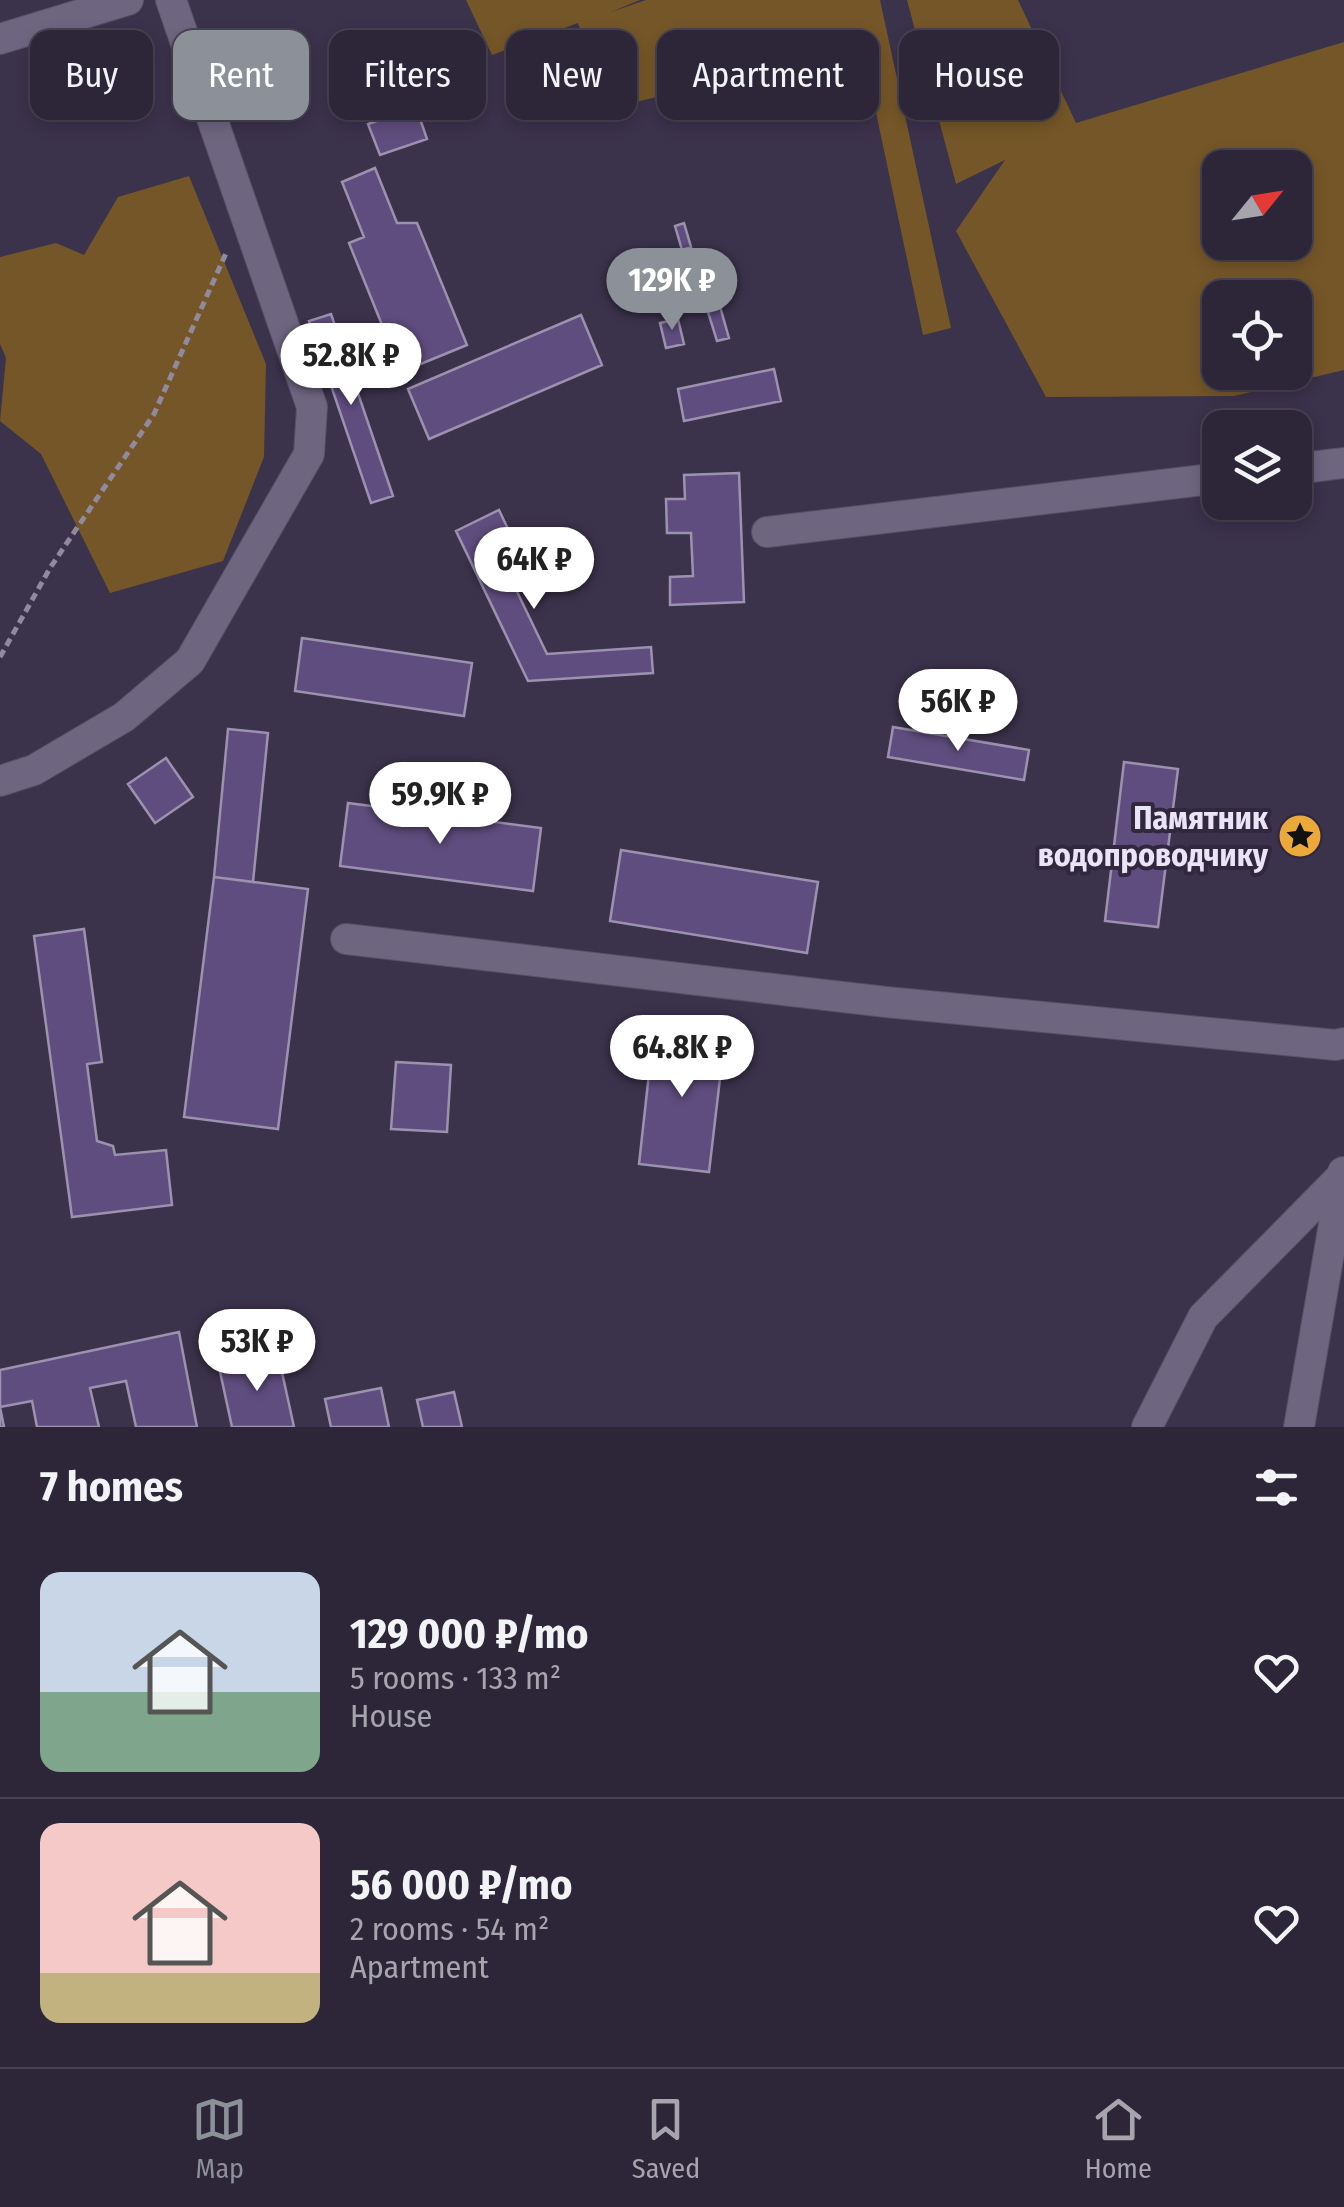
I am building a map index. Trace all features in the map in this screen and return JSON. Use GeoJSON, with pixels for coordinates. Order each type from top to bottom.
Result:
{"type":"FeatureCollection","features":[{"type":"Feature","properties":{"kind":"street"},"geometry":{"type":"LineString","coordinates":[[0,40],[128,0]]}},
{"type":"Feature","properties":{"kind":"street"},"geometry":{"type":"LineString","coordinates":[[0,782],[34,770],[124,717],[190,661],[309,454],[312,407],[171,0]]}},
{"type":"Feature","properties":{"kind":"street"},"geometry":{"type":"LineString","coordinates":[[1312,467],[1344,463]]}},
{"type":"Feature","properties":{"kind":"street"},"geometry":{"type":"LineString","coordinates":[[768,532],[1202,480]]}},
{"type":"Feature","properties":{"kind":"street"},"geometry":{"type":"LineString","coordinates":[[346,939],[886,1002],[1344,1043]]}},
{"type":"Feature","properties":{"kind":"street"},"geometry":{"type":"LineString","coordinates":[[1147,1427],[1203,1317],[1343,1173]]}},
{"type":"Feature","properties":{"kind":"street"},"geometry":{"type":"LineString","coordinates":[[1299,1427],[1343,1173]]}},
{"type":"Feature","properties":{"kind":"path"},"geometry":{"type":"LineString","coordinates":[[0,657],[50,568],[154,414],[245,212]]}},
{"type":"Feature","properties":{"kind":"shaded area"},"geometry":{"type":"Polygon","coordinates":[[[466,0],[640,0],[611,12],[646,0],[880,0],[899,88],[899,120],[906,120],[951,328],[923,335],[878,120],[879,30],[657,30],[657,97],[637,102],[637,30],[580,30],[578,23],[559,30],[506,30],[506,50],[492,55],[486,30],[480,30],[466,0]]]}},
{"type":"Feature","properties":{"kind":"shaded area"},"geometry":{"type":"Polygon","coordinates":[[[907,0],[1018,0],[1032,30],[915,30],[907,0]]]}},
{"type":"Feature","properties":{"kind":"shaded area"},"geometry":{"type":"Polygon","coordinates":[[[1344,42],[1344,370],[1312,378],[1312,280],[1202,280],[1202,390],[1259,390],[1234,396],[1046,397],[956,231],[1005,160],[956,184],[939,120],[1059,120],[1059,87],[1076,123],[1344,42]]]}},
{"type":"Feature","properties":{"kind":"shaded area"},"geometry":{"type":"Polygon","coordinates":[[[189,176],[266,364],[264,457],[223,561],[110,593],[41,454],[0,421],[6,358],[0,344],[0,257],[56,243],[84,255],[118,197],[189,176]]]}},
{"type":"Feature","properties":{"kind":"building"},"geometry":{"type":"Polygon","coordinates":[[[379,120],[420,120],[427,139],[380,155],[368,124],[379,120]]]}},
{"type":"Feature","properties":{"kind":"building"},"geometry":{"type":"Polygon","coordinates":[[[375,168],[397,223],[417,223],[467,345],[401,372],[349,243],[364,237],[342,182],[375,168]]]}},
{"type":"Feature","properties":{"kind":"building"},"geometry":{"type":"Polygon","coordinates":[[[684,223],[691,247],[682,250],[675,226],[684,223]]]}},
{"type":"Feature","properties":{"kind":"building"},"geometry":{"type":"Polygon","coordinates":[[[713,282],[729,338],[717,341],[700,286],[713,282]]]}},
{"type":"Feature","properties":{"kind":"building"},"geometry":{"type":"Polygon","coordinates":[[[331,314],[393,496],[371,503],[309,321],[331,314]]]}},
{"type":"Feature","properties":{"kind":"building"},"geometry":{"type":"Polygon","coordinates":[[[581,315],[602,365],[429,439],[408,389],[581,315]]]}},
{"type":"Feature","properties":{"kind":"building"},"geometry":{"type":"Polygon","coordinates":[[[678,319],[684,344],[666,348],[660,323],[678,319]]]}},
{"type":"Feature","properties":{"kind":"building"},"geometry":{"type":"Polygon","coordinates":[[[774,369],[781,401],[684,421],[678,389],[774,369]]]}},
{"type":"Feature","properties":{"kind":"building"},"geometry":{"type":"Polygon","coordinates":[[[739,473],[744,602],[670,605],[670,577],[693,576],[691,533],[667,533],[666,499],[685,499],[684,475],[739,473]]]}},
{"type":"Feature","properties":{"kind":"building"},"geometry":{"type":"Polygon","coordinates":[[[499,510],[527,569],[510,577],[547,654],[651,647],[653,673],[528,681],[456,531],[499,510]]]}},
{"type":"Feature","properties":{"kind":"building"},"geometry":{"type":"Polygon","coordinates":[[[302,638],[472,663],[464,716],[295,691],[302,638]]]}},
{"type":"Feature","properties":{"kind":"building"},"geometry":{"type":"Polygon","coordinates":[[[893,727],[1029,750],[1024,780],[888,757],[893,727]]]}},
{"type":"Feature","properties":{"kind":"building"},"geometry":{"type":"Polygon","coordinates":[[[228,729],[268,733],[253,882],[214,877],[228,729]]]}},
{"type":"Feature","properties":{"kind":"building"},"geometry":{"type":"Polygon","coordinates":[[[166,758],[193,797],[155,823],[128,784],[166,758]]]}},
{"type":"Feature","properties":{"kind":"building"},"geometry":{"type":"Polygon","coordinates":[[[1124,762],[1178,769],[1158,927],[1105,921],[1124,762]]]}},
{"type":"Feature","properties":{"kind":"building"},"geometry":{"type":"Polygon","coordinates":[[[348,803],[541,828],[533,891],[340,866],[348,803]]]}},
{"type":"Feature","properties":{"kind":"building"},"geometry":{"type":"Polygon","coordinates":[[[621,850],[818,882],[807,953],[610,921],[621,850]]]}},
{"type":"Feature","properties":{"kind":"building"},"geometry":{"type":"Polygon","coordinates":[[[214,877],[308,889],[278,1129],[184,1117],[214,877]]]}},
{"type":"Feature","properties":{"kind":"building"},"geometry":{"type":"Polygon","coordinates":[[[84,929],[102,1062],[87,1064],[97,1141],[113,1146],[115,1155],[166,1150],[172,1205],[72,1217],[34,936],[84,929]]]}},
{"type":"Feature","properties":{"kind":"building"},"geometry":{"type":"Polygon","coordinates":[[[654,1028],[725,1036],[709,1172],[639,1164],[654,1028]]]}},
{"type":"Feature","properties":{"kind":"building"},"geometry":{"type":"Polygon","coordinates":[[[396,1062],[451,1065],[447,1132],[391,1129],[396,1062]]]}},
{"type":"Feature","properties":{"kind":"building"},"geometry":{"type":"Polygon","coordinates":[[[179,1332],[197,1427],[136,1427],[126,1381],[90,1388],[99,1427],[37,1427],[32,1401],[0,1407],[0,1370],[179,1332]]]}},
{"type":"Feature","properties":{"kind":"building"},"geometry":{"type":"Polygon","coordinates":[[[278,1354],[294,1427],[232,1427],[219,1367],[278,1354]]]}},
{"type":"Feature","properties":{"kind":"building"},"geometry":{"type":"Polygon","coordinates":[[[381,1388],[389,1427],[331,1427],[325,1399],[381,1388]]]}},
{"type":"Feature","properties":{"kind":"building"},"geometry":{"type":"Polygon","coordinates":[[[454,1392],[462,1427],[423,1427],[417,1400],[454,1392]]]}},
{"type":"Feature","properties":{"kind":"place","name":"Памятник водопроводчику"},"geometry":{"type":"Point","coordinates":[1300,836]}}]}
